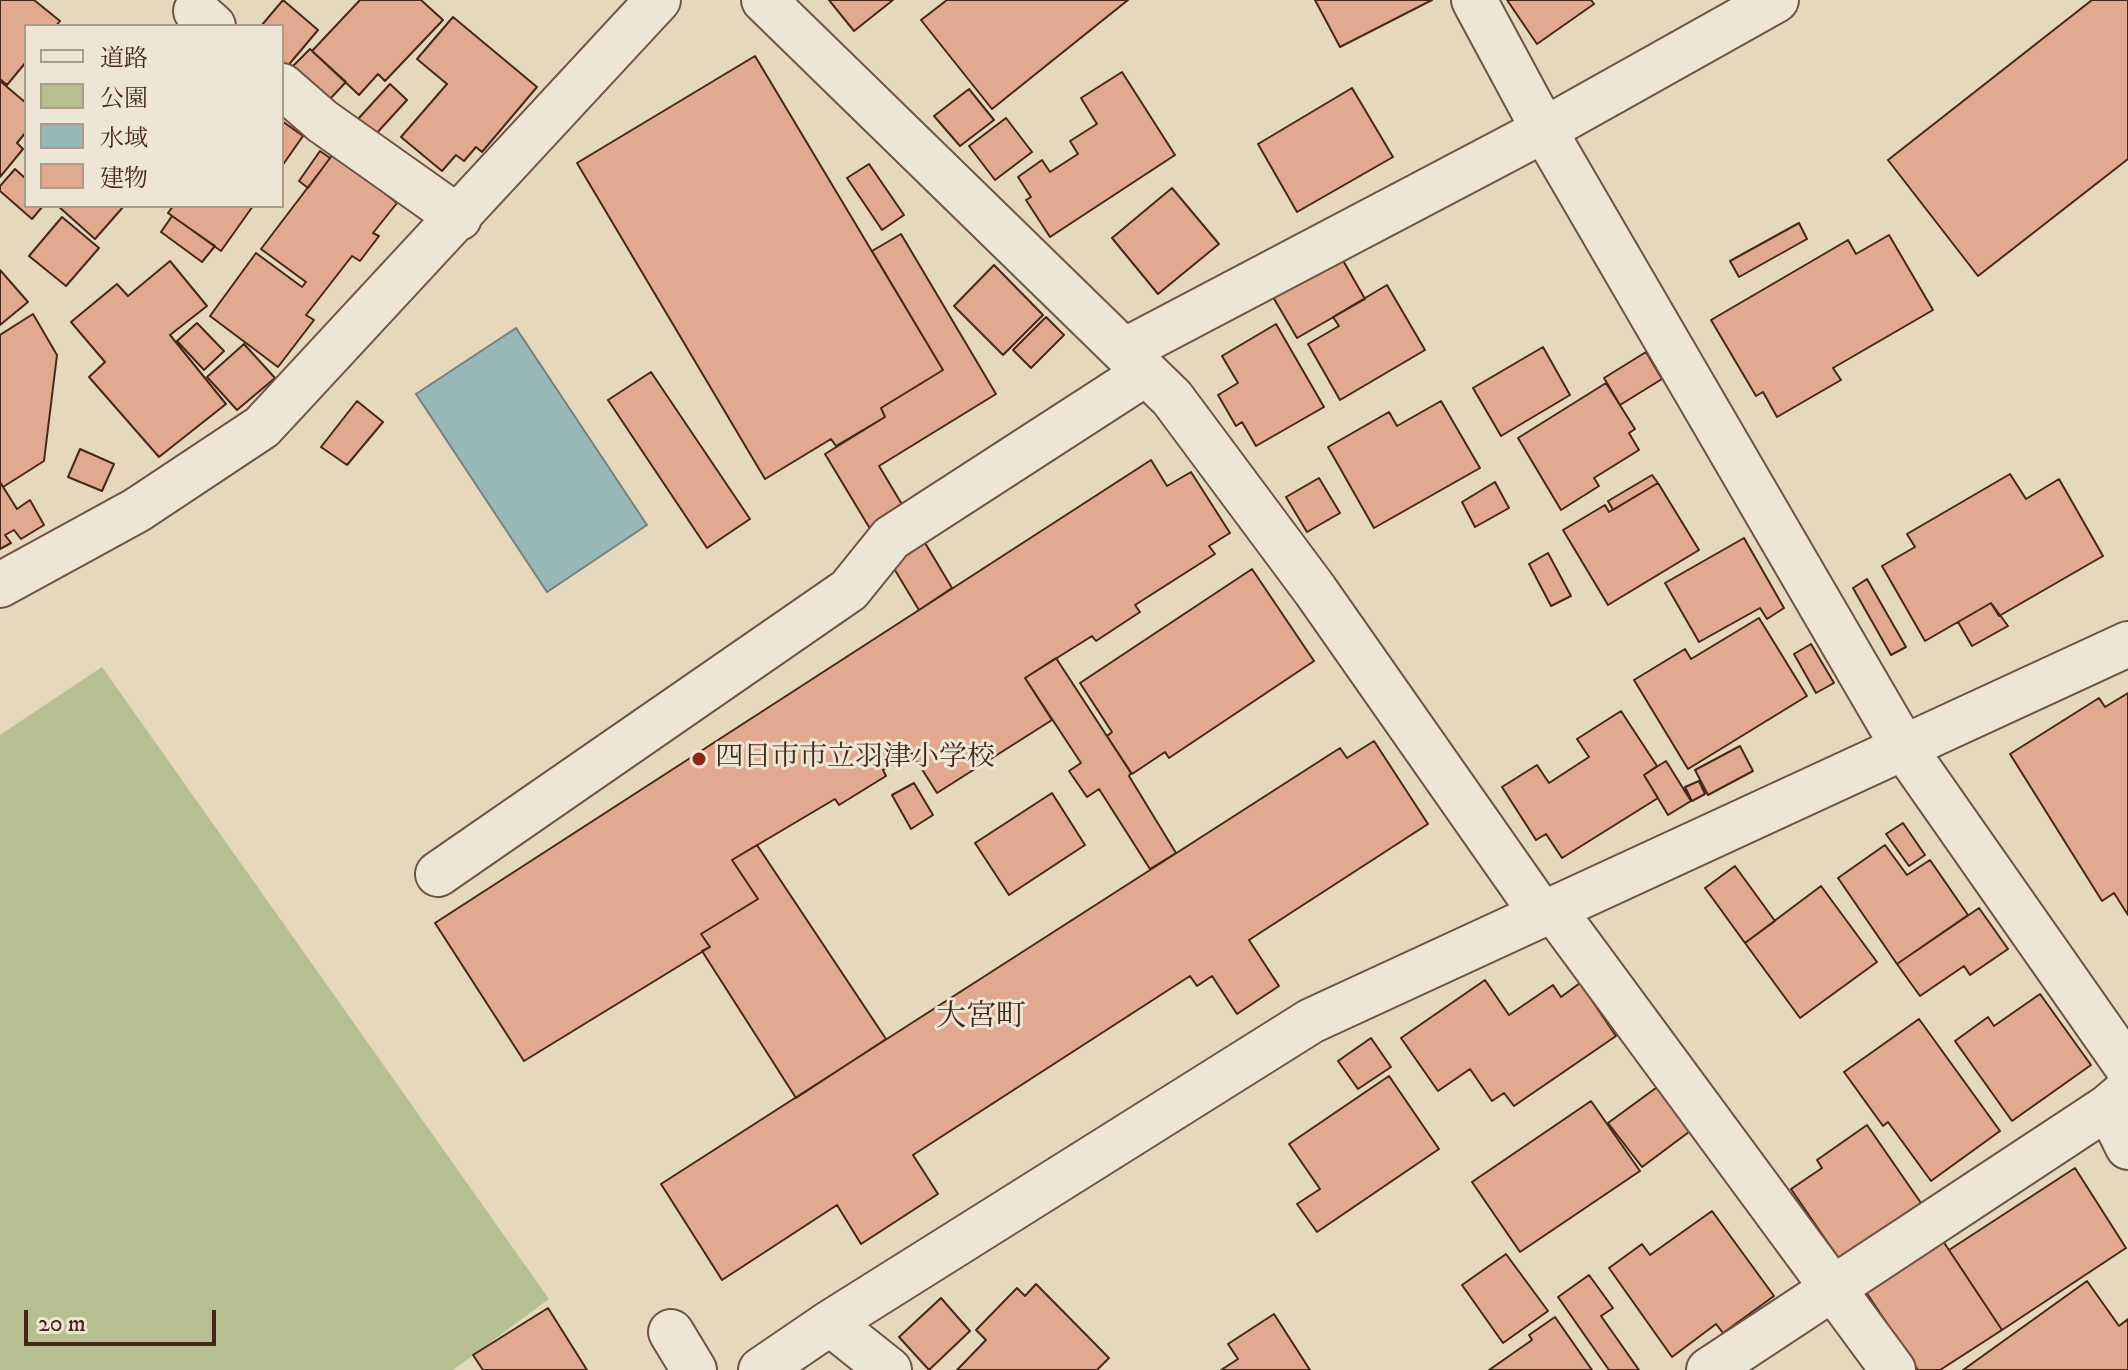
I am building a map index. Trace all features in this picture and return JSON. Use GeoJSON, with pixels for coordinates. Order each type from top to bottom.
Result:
{"type":"FeatureCollection","features":[{"type":"Feature","properties":{"kind":"street"},"geometry":{"type":"LineString","coordinates":[[0,585],[137,510],[262,427],[658,0]]}},
{"type":"Feature","properties":{"kind":"street"},"geometry":{"type":"LineString","coordinates":[[764,0],[1172,398],[1548,911],[1893,1370]]}},
{"type":"Feature","properties":{"kind":"street"},"geometry":{"type":"LineString","coordinates":[[1474,0],[1544,130],[1904,748],[2128,1068]]}},
{"type":"Feature","properties":{"kind":"street"},"geometry":{"type":"LineString","coordinates":[[438,874],[849,590],[891,538],[1135,362],[1776,0]]}},
{"type":"Feature","properties":{"kind":"street"},"geometry":{"type":"LineString","coordinates":[[284,88],[322,121],[459,218]]}},
{"type":"Feature","properties":{"kind":"street"},"geometry":{"type":"LineString","coordinates":[[761,1370],[830,1323],[1311,1021],[2128,644]]}},
{"type":"Feature","properties":{"kind":"street"},"geometry":{"type":"LineString","coordinates":[[1709,1370],[2118,1099],[2128,1147]]}},
{"type":"Feature","properties":{"kind":"street"},"geometry":{"type":"LineString","coordinates":[[830,1323],[889,1370]]}},
{"type":"Feature","properties":{"kind":"street"},"geometry":{"type":"LineString","coordinates":[[671,1332],[694,1370]]}},
{"type":"Feature","properties":{"kind":"green space"},"geometry":{"type":"Polygon","coordinates":[[[102,667],[549,1299],[453,1370],[0,1370],[0,735],[102,667]]]}},
{"type":"Feature","properties":{"kind":"water"},"geometry":{"type":"Polygon","coordinates":[[[516,328],[647,525],[547,592],[416,394],[516,328]]]}},
{"type":"Feature","properties":{"kind":"building"},"geometry":{"type":"Polygon","coordinates":[[[0,0],[34,0],[60,21],[58,24],[24,24],[24,64],[7,85],[0,79],[0,0]]]}},
{"type":"Feature","properties":{"kind":"building"},"geometry":{"type":"Polygon","coordinates":[[[283,0],[318,30],[286,68],[284,24],[263,24],[283,0]]]}},
{"type":"Feature","properties":{"kind":"building"},"geometry":{"type":"Polygon","coordinates":[[[360,0],[421,0],[443,20],[385,81],[378,74],[359,95],[312,51],[360,0]]]}},
{"type":"Feature","properties":{"kind":"building"},"geometry":{"type":"Polygon","coordinates":[[[829,0],[893,0],[854,31],[829,0]]]}},
{"type":"Feature","properties":{"kind":"building"},"geometry":{"type":"Polygon","coordinates":[[[947,0],[1128,0],[992,109],[921,20],[947,0]]]}},
{"type":"Feature","properties":{"kind":"building"},"geometry":{"type":"Polygon","coordinates":[[[1315,0],[1432,0],[1340,47],[1315,0]]]}},
{"type":"Feature","properties":{"kind":"building"},"geometry":{"type":"Polygon","coordinates":[[[1507,0],[1591,0],[1594,4],[1537,44],[1507,0]]]}},
{"type":"Feature","properties":{"kind":"building"},"geometry":{"type":"Polygon","coordinates":[[[2092,0],[2128,0],[2128,159],[1978,276],[1888,160],[2092,0]]]}},
{"type":"Feature","properties":{"kind":"building"},"geometry":{"type":"Polygon","coordinates":[[[453,17],[537,87],[482,152],[476,147],[464,161],[456,155],[442,171],[401,137],[447,84],[417,59],[453,17]]]}},
{"type":"Feature","properties":{"kind":"building"},"geometry":{"type":"Polygon","coordinates":[[[310,49],[346,82],[328,101],[292,67],[310,49]]]}},
{"type":"Feature","properties":{"kind":"building"},"geometry":{"type":"Polygon","coordinates":[[[755,56],[943,370],[881,408],[885,417],[836,446],[831,439],[765,479],[577,163],[755,56]]]}},
{"type":"Feature","properties":{"kind":"building"},"geometry":{"type":"Polygon","coordinates":[[[1122,72],[1175,155],[1050,237],[1026,200],[1031,197],[1018,177],[1042,160],[1050,172],[1078,154],[1070,141],[1097,124],[1081,98],[1122,72]]]}},
{"type":"Feature","properties":{"kind":"building"},"geometry":{"type":"Polygon","coordinates":[[[0,81],[24,101],[24,134],[17,143],[23,149],[0,177],[0,81]]]}},
{"type":"Feature","properties":{"kind":"building"},"geometry":{"type":"Polygon","coordinates":[[[390,84],[407,100],[375,135],[358,119],[390,84]]]}},
{"type":"Feature","properties":{"kind":"building"},"geometry":{"type":"Polygon","coordinates":[[[1352,88],[1393,157],[1297,212],[1258,144],[1352,88]]]}},
{"type":"Feature","properties":{"kind":"building"},"geometry":{"type":"Polygon","coordinates":[[[969,89],[994,120],[960,146],[934,116],[969,89]]]}},
{"type":"Feature","properties":{"kind":"building"},"geometry":{"type":"Polygon","coordinates":[[[1006,118],[1032,152],[995,180],[969,146],[1006,118]]]}},
{"type":"Feature","properties":{"kind":"building"},"geometry":{"type":"Polygon","coordinates":[[[284,122],[303,136],[284,163],[284,122]]]}},
{"type":"Feature","properties":{"kind":"building"},"geometry":{"type":"Polygon","coordinates":[[[320,151],[330,158],[308,188],[299,181],[320,151]]]}},
{"type":"Feature","properties":{"kind":"building"},"geometry":{"type":"Polygon","coordinates":[[[334,153],[397,203],[373,233],[379,236],[360,261],[352,256],[306,315],[314,320],[278,367],[210,316],[256,253],[302,287],[306,282],[261,249],[334,153]]]}},
{"type":"Feature","properties":{"kind":"building"},"geometry":{"type":"Polygon","coordinates":[[[869,164],[904,215],[882,230],[847,178],[869,164]]]}},
{"type":"Feature","properties":{"kind":"building"},"geometry":{"type":"Polygon","coordinates":[[[15,169],[24,177],[24,208],[41,208],[32,219],[0,191],[0,186],[15,169]]]}},
{"type":"Feature","properties":{"kind":"building"},"geometry":{"type":"Polygon","coordinates":[[[1172,188],[1219,244],[1158,294],[1112,238],[1172,188]]]}},
{"type":"Feature","properties":{"kind":"building"},"geometry":{"type":"Polygon","coordinates":[[[60,208],[122,208],[95,239],[60,208]]]}},
{"type":"Feature","properties":{"kind":"building"},"geometry":{"type":"Polygon","coordinates":[[[172,208],[252,208],[221,251],[168,213],[172,208]]]}},
{"type":"Feature","properties":{"kind":"building"},"geometry":{"type":"Polygon","coordinates":[[[172,216],[215,246],[202,262],[161,232],[172,216]]]}},
{"type":"Feature","properties":{"kind":"building"},"geometry":{"type":"Polygon","coordinates":[[[62,217],[99,248],[66,286],[29,256],[62,217]]]}},
{"type":"Feature","properties":{"kind":"building"},"geometry":{"type":"Polygon","coordinates":[[[1799,223],[1807,239],[1739,277],[1730,261],[1799,223]]]}},
{"type":"Feature","properties":{"kind":"building"},"geometry":{"type":"Polygon","coordinates":[[[901,234],[996,394],[879,466],[952,588],[919,610],[825,454],[885,417],[881,408],[943,370],[872,251],[901,234]]]}},
{"type":"Feature","properties":{"kind":"building"},"geometry":{"type":"Polygon","coordinates":[[[1889,235],[1933,310],[1833,368],[1841,380],[1777,417],[1763,392],[1756,396],[1711,320],[1848,240],[1856,254],[1889,235]]]}},
{"type":"Feature","properties":{"kind":"building"},"geometry":{"type":"Polygon","coordinates":[[[1341,257],[1365,299],[1297,338],[1273,297],[1341,257]]]}},
{"type":"Feature","properties":{"kind":"building"},"geometry":{"type":"Polygon","coordinates":[[[170,261],[207,306],[170,335],[226,404],[159,457],[89,377],[105,362],[71,322],[117,284],[128,296],[170,261]]]}},
{"type":"Feature","properties":{"kind":"building"},"geometry":{"type":"Polygon","coordinates":[[[994,265],[1043,315],[1003,355],[954,306],[994,265]]]}},
{"type":"Feature","properties":{"kind":"building"},"geometry":{"type":"Polygon","coordinates":[[[0,270],[28,302],[0,325],[0,270]]]}},
{"type":"Feature","properties":{"kind":"building"},"geometry":{"type":"Polygon","coordinates":[[[1387,285],[1425,350],[1340,400],[1308,344],[1339,326],[1333,317],[1387,285]]]}},
{"type":"Feature","properties":{"kind":"building"},"geometry":{"type":"Polygon","coordinates":[[[33,314],[57,355],[44,461],[3,487],[0,482],[0,335],[33,314]]]}},
{"type":"Feature","properties":{"kind":"building"},"geometry":{"type":"Polygon","coordinates":[[[1046,317],[1064,335],[1031,368],[1013,350],[1046,317]]]}},
{"type":"Feature","properties":{"kind":"building"},"geometry":{"type":"Polygon","coordinates":[[[197,323],[224,351],[204,370],[177,341],[197,323]]]}},
{"type":"Feature","properties":{"kind":"building"},"geometry":{"type":"Polygon","coordinates":[[[1276,324],[1324,407],[1256,446],[1242,422],[1236,426],[1218,395],[1238,383],[1222,356],[1276,324]]]}},
{"type":"Feature","properties":{"kind":"building"},"geometry":{"type":"Polygon","coordinates":[[[244,344],[275,378],[237,410],[207,377],[244,344]]]}},
{"type":"Feature","properties":{"kind":"building"},"geometry":{"type":"Polygon","coordinates":[[[1543,347],[1570,395],[1501,436],[1473,388],[1543,347]]]}},
{"type":"Feature","properties":{"kind":"building"},"geometry":{"type":"Polygon","coordinates":[[[1646,352],[1662,379],[1620,405],[1604,378],[1646,352]]]}},
{"type":"Feature","properties":{"kind":"building"},"geometry":{"type":"Polygon","coordinates":[[[651,372],[750,519],[707,548],[608,400],[651,372]]]}},
{"type":"Feature","properties":{"kind":"building"},"geometry":{"type":"Polygon","coordinates":[[[1606,383],[1635,429],[1629,433],[1639,450],[1594,478],[1599,486],[1561,510],[1518,438],[1606,383]]]}},
{"type":"Feature","properties":{"kind":"building"},"geometry":{"type":"Polygon","coordinates":[[[357,401],[383,422],[347,465],[321,447],[357,401]]]}},
{"type":"Feature","properties":{"kind":"building"},"geometry":{"type":"Polygon","coordinates":[[[1441,401],[1480,468],[1374,528],[1328,447],[1389,412],[1397,426],[1441,401]]]}},
{"type":"Feature","properties":{"kind":"building"},"geometry":{"type":"Polygon","coordinates":[[[80,449],[114,464],[102,491],[68,477],[80,449]]]}},
{"type":"Feature","properties":{"kind":"building"},"geometry":{"type":"Polygon","coordinates":[[[1151,460],[1167,486],[1191,472],[1230,533],[1209,546],[1215,554],[1135,605],[1140,612],[1096,641],[1092,636],[1025,678],[1052,720],[937,793],[911,752],[883,770],[886,776],[839,805],[835,799],[732,860],[758,899],[701,934],[710,947],[524,1061],[435,923],[1151,460]]]}},
{"type":"Feature","properties":{"kind":"building"},"geometry":{"type":"Polygon","coordinates":[[[2010,474],[2026,499],[2059,479],[2103,556],[1999,616],[1991,603],[1925,641],[1882,566],[1915,547],[1907,534],[2010,474]]]}},
{"type":"Feature","properties":{"kind":"building"},"geometry":{"type":"Polygon","coordinates":[[[1652,475],[1658,483],[1613,510],[1608,501],[1652,475]]]}},
{"type":"Feature","properties":{"kind":"building"},"geometry":{"type":"Polygon","coordinates":[[[1319,478],[1340,513],[1307,532],[1286,497],[1319,478]]]}},
{"type":"Feature","properties":{"kind":"building"},"geometry":{"type":"Polygon","coordinates":[[[0,482],[17,509],[30,500],[44,525],[21,539],[14,530],[5,535],[11,543],[0,549],[0,482]]]}},
{"type":"Feature","properties":{"kind":"building"},"geometry":{"type":"Polygon","coordinates":[[[1495,482],[1509,508],[1475,527],[1462,502],[1495,482]]]}},
{"type":"Feature","properties":{"kind":"building"},"geometry":{"type":"Polygon","coordinates":[[[1658,483],[1699,550],[1608,605],[1563,530],[1605,505],[1609,512],[1658,483]]]}},
{"type":"Feature","properties":{"kind":"building"},"geometry":{"type":"Polygon","coordinates":[[[1744,538],[1784,608],[1767,619],[1760,608],[1699,642],[1665,583],[1744,538]]]}},
{"type":"Feature","properties":{"kind":"building"},"geometry":{"type":"Polygon","coordinates":[[[1548,553],[1571,596],[1551,606],[1529,564],[1548,553]]]}},
{"type":"Feature","properties":{"kind":"building"},"geometry":{"type":"Polygon","coordinates":[[[1252,569],[1314,661],[1169,758],[1165,752],[1132,774],[1107,736],[1112,732],[1080,683],[1252,569]]]}},
{"type":"Feature","properties":{"kind":"building"},"geometry":{"type":"Polygon","coordinates":[[[1867,579],[1906,647],[1891,655],[1853,588],[1867,579]]]}},
{"type":"Feature","properties":{"kind":"building"},"geometry":{"type":"Polygon","coordinates":[[[1991,603],[2008,626],[1972,646],[1958,622],[1991,603]]]}},
{"type":"Feature","properties":{"kind":"building"},"geometry":{"type":"Polygon","coordinates":[[[1759,618],[1807,696],[1688,769],[1634,680],[1685,649],[1691,659],[1759,618]]]}},
{"type":"Feature","properties":{"kind":"building"},"geometry":{"type":"Polygon","coordinates":[[[1811,644],[1834,683],[1816,693],[1794,654],[1811,644]]]}},
{"type":"Feature","properties":{"kind":"building"},"geometry":{"type":"Polygon","coordinates":[[[1056,658],[1131,773],[1129,776],[1176,853],[1150,869],[1099,789],[1087,797],[1069,771],[1081,763],[1025,678],[1056,658]]]}},
{"type":"Feature","properties":{"kind":"building"},"geometry":{"type":"Polygon","coordinates":[[[2128,693],[2128,915],[2114,893],[2102,901],[2010,754],[2099,698],[2105,707],[2128,693]]]}},
{"type":"Feature","properties":{"kind":"building"},"geometry":{"type":"Polygon","coordinates":[[[1621,711],[1657,766],[1644,775],[1658,798],[1562,858],[1546,834],[1536,840],[1502,787],[1537,765],[1549,783],[1589,757],[1577,739],[1621,711]]]}},
{"type":"Feature","properties":{"kind":"building"},"geometry":{"type":"Polygon","coordinates":[[[1374,741],[1428,824],[1249,940],[1279,986],[1237,1014],[1212,976],[1197,986],[1190,976],[913,1155],[938,1194],[861,1244],[837,1205],[722,1280],[661,1184],[1340,748],[1347,758],[1374,741]]]}},
{"type":"Feature","properties":{"kind":"building"},"geometry":{"type":"Polygon","coordinates":[[[1740,746],[1753,771],[1708,795],[1695,770],[1740,746]]]}},
{"type":"Feature","properties":{"kind":"building"},"geometry":{"type":"Polygon","coordinates":[[[1666,761],[1691,801],[1668,815],[1644,775],[1666,761]]]}},
{"type":"Feature","properties":{"kind":"building"},"geometry":{"type":"Polygon","coordinates":[[[1699,781],[1705,794],[1692,801],[1685,787],[1699,781]]]}},
{"type":"Feature","properties":{"kind":"building"},"geometry":{"type":"Polygon","coordinates":[[[914,783],[933,815],[911,829],[892,795],[914,783]]]}},
{"type":"Feature","properties":{"kind":"building"},"geometry":{"type":"Polygon","coordinates":[[[1052,793],[1085,845],[1009,895],[975,843],[1052,793]]]}},
{"type":"Feature","properties":{"kind":"building"},"geometry":{"type":"Polygon","coordinates":[[[1903,823],[1925,855],[1909,866],[1886,834],[1903,823]]]}},
{"type":"Feature","properties":{"kind":"building"},"geometry":{"type":"Polygon","coordinates":[[[757,845],[886,1039],[796,1098],[702,951],[710,947],[701,934],[758,899],[732,860],[757,845]]]}},
{"type":"Feature","properties":{"kind":"building"},"geometry":{"type":"Polygon","coordinates":[[[1885,845],[1907,875],[1930,860],[1968,915],[1897,964],[1838,878],[1885,845]]]}},
{"type":"Feature","properties":{"kind":"building"},"geometry":{"type":"Polygon","coordinates":[[[1735,866],[1775,921],[1745,943],[1705,888],[1735,866]]]}},
{"type":"Feature","properties":{"kind":"building"},"geometry":{"type":"Polygon","coordinates":[[[1821,886],[1877,962],[1800,1018],[1745,943],[1821,886]]]}},
{"type":"Feature","properties":{"kind":"building"},"geometry":{"type":"Polygon","coordinates":[[[1979,908],[2008,949],[1970,975],[1964,966],[1920,996],[1897,964],[1979,908]]]}},
{"type":"Feature","properties":{"kind":"building"},"geometry":{"type":"Polygon","coordinates":[[[1485,980],[1509,1015],[1553,985],[1561,997],[1580,983],[1616,1036],[1514,1106],[1504,1093],[1492,1101],[1470,1069],[1438,1091],[1401,1038],[1485,980]]]}},
{"type":"Feature","properties":{"kind":"building"},"geometry":{"type":"Polygon","coordinates":[[[2040,994],[2091,1065],[2012,1121],[1955,1041],[1988,1017],[1994,1026],[2040,994]]]}},
{"type":"Feature","properties":{"kind":"building"},"geometry":{"type":"Polygon","coordinates":[[[1919,1019],[2000,1131],[1931,1181],[1888,1122],[1883,1126],[1844,1072],[1919,1019]]]}},
{"type":"Feature","properties":{"kind":"building"},"geometry":{"type":"Polygon","coordinates":[[[1371,1038],[1391,1067],[1358,1089],[1338,1061],[1371,1038]]]}},
{"type":"Feature","properties":{"kind":"building"},"geometry":{"type":"Polygon","coordinates":[[[1389,1076],[1439,1149],[1317,1232],[1297,1204],[1320,1189],[1289,1144],[1389,1076]]]}},
{"type":"Feature","properties":{"kind":"building"},"geometry":{"type":"Polygon","coordinates":[[[1660,1085],[1693,1129],[1642,1167],[1608,1123],[1660,1085]]]}},
{"type":"Feature","properties":{"kind":"building"},"geometry":{"type":"Polygon","coordinates":[[[1591,1101],[1640,1171],[1520,1252],[1472,1182],[1591,1101]]]}},
{"type":"Feature","properties":{"kind":"building"},"geometry":{"type":"Polygon","coordinates":[[[1867,1125],[1921,1203],[1839,1259],[1791,1189],[1822,1168],[1817,1160],[1867,1125]]]}},
{"type":"Feature","properties":{"kind":"building"},"geometry":{"type":"Polygon","coordinates":[[[2075,1168],[2126,1248],[2002,1330],[1949,1250],[2075,1168]]]}},
{"type":"Feature","properties":{"kind":"building"},"geometry":{"type":"Polygon","coordinates":[[[1712,1211],[1774,1296],[1723,1333],[1716,1324],[1672,1357],[1609,1268],[1642,1244],[1650,1255],[1712,1211]]]}},
{"type":"Feature","properties":{"kind":"building"},"geometry":{"type":"Polygon","coordinates":[[[1941,1238],[2002,1330],[1940,1370],[1918,1370],[1864,1289],[1941,1238]]]}},
{"type":"Feature","properties":{"kind":"building"},"geometry":{"type":"Polygon","coordinates":[[[1506,1254],[1548,1311],[1503,1343],[1462,1285],[1506,1254]]]}},
{"type":"Feature","properties":{"kind":"building"},"geometry":{"type":"Polygon","coordinates":[[[1589,1275],[1613,1308],[1601,1316],[1639,1370],[1609,1370],[1558,1297],[1589,1275]]]}},
{"type":"Feature","properties":{"kind":"building"},"geometry":{"type":"Polygon","coordinates":[[[2087,1281],[2119,1326],[2128,1319],[2128,1370],[1963,1370],[2087,1281]]]}},
{"type":"Feature","properties":{"kind":"building"},"geometry":{"type":"Polygon","coordinates":[[[1036,1284],[1109,1358],[1097,1370],[957,1370],[986,1340],[976,1330],[1017,1288],[1025,1296],[1036,1284]]]}},
{"type":"Feature","properties":{"kind":"building"},"geometry":{"type":"Polygon","coordinates":[[[941,1298],[970,1331],[929,1370],[899,1337],[941,1298]]]}},
{"type":"Feature","properties":{"kind":"building"},"geometry":{"type":"Polygon","coordinates":[[[548,1308],[587,1370],[483,1370],[473,1355],[548,1308]]]}},
{"type":"Feature","properties":{"kind":"building"},"geometry":{"type":"Polygon","coordinates":[[[1274,1314],[1310,1370],[1221,1370],[1238,1359],[1228,1344],[1274,1314]]]}},
{"type":"Feature","properties":{"kind":"building"},"geometry":{"type":"Polygon","coordinates":[[[1555,1317],[1592,1370],[1489,1370],[1532,1340],[1529,1335],[1555,1317]]]}},
{"type":"Feature","properties":{"kind":"place","name":"四日市市立羽津小学校"},"geometry":{"type":"Point","coordinates":[699,759]}},
{"type":"Feature","properties":{"kind":"district","name":"大宮町"},"geometry":{"type":"Point","coordinates":[981,1019]}}]}
